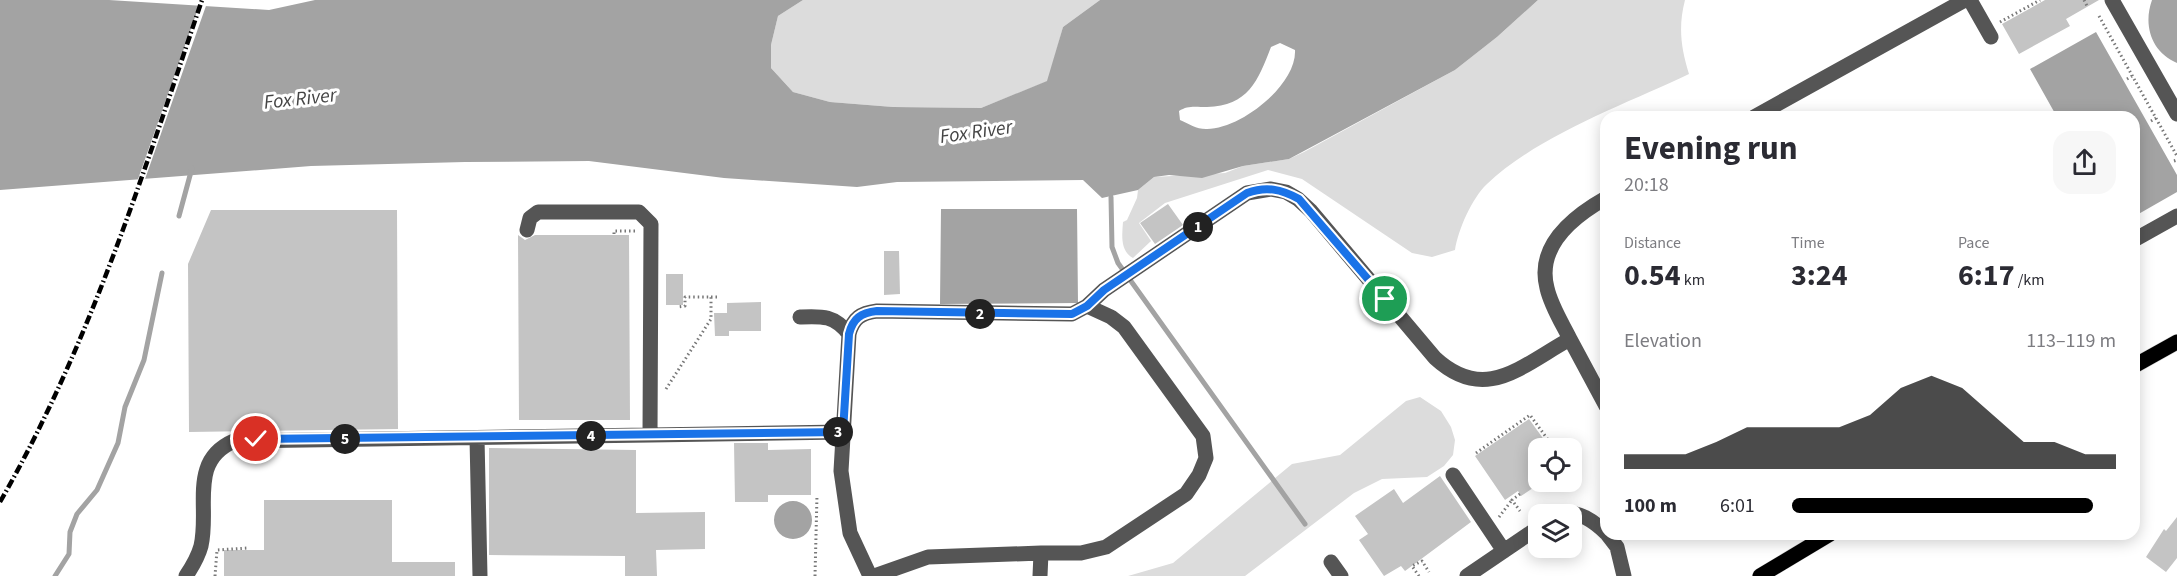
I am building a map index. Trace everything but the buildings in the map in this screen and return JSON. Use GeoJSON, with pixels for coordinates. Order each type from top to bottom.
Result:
{"type":"FeatureCollection","features":[{"type":"Feature","properties":{"kind":"main road"},"geometry":{"type":"LineString","coordinates":[[2140,363],[2177,342]]}},
{"type":"Feature","properties":{"kind":"main road"},"geometry":{"type":"LineString","coordinates":[[1760,576],[1820,540]]}},
{"type":"Feature","properties":{"kind":"lane"},"geometry":{"type":"LineString","coordinates":[[1765,111],[1965,0]]}},
{"type":"Feature","properties":{"kind":"lane"},"geometry":{"type":"LineString","coordinates":[[1970,0],[1996,33]]}},
{"type":"Feature","properties":{"kind":"lane"},"geometry":{"type":"LineString","coordinates":[[2112,0],[2177,114]]}},
{"type":"Feature","properties":{"kind":"lane"},"geometry":{"type":"LineString","coordinates":[[1087,306],[1112,317],[1124,327],[1203,436],[1206,458],[1199,475],[1186,494],[1106,547],[1081,553],[928,557],[872,576],[850,533],[841,471],[849,334],[855,319],[862,314],[877,311],[1063,316],[1087,306],[1104,290],[1247,193],[1271,189],[1286,192],[1311,211],[1435,358],[1460,377],[1475,381],[1501,377],[1570,339]]}},
{"type":"Feature","properties":{"kind":"lane"},"geometry":{"type":"LineString","coordinates":[[1600,202],[1567,225],[1555,242],[1546,264],[1547,289],[1570,339],[1600,394]]}},
{"type":"Feature","properties":{"kind":"lane"},"geometry":{"type":"LineString","coordinates":[[527,230],[530,218],[538,212],[639,212],[651,224],[650,435]]}},
{"type":"Feature","properties":{"kind":"lane"},"geometry":{"type":"LineString","coordinates":[[2140,237],[2177,216]]}},
{"type":"Feature","properties":{"kind":"lane"},"geometry":{"type":"LineString","coordinates":[[800,317],[826,316],[835,320],[849,334]]}},
{"type":"Feature","properties":{"kind":"lane"},"geometry":{"type":"LineString","coordinates":[[186,576],[201,546],[203,473],[214,456],[234,441],[843,432]]}},
{"type":"Feature","properties":{"kind":"lane"},"geometry":{"type":"LineString","coordinates":[[477,438],[480,576]]}},
{"type":"Feature","properties":{"kind":"lane"},"geometry":{"type":"LineString","coordinates":[[1453,475],[1504,550]]}},
{"type":"Feature","properties":{"kind":"lane"},"geometry":{"type":"LineString","coordinates":[[1582,516],[1600,529]]}},
{"type":"Feature","properties":{"kind":"lane"},"geometry":{"type":"LineString","coordinates":[[1467,576],[1528,534]]}},
{"type":"Feature","properties":{"kind":"lane"},"geometry":{"type":"LineString","coordinates":[[1618,541],[1624,576]]}},
{"type":"Feature","properties":{"kind":"lane"},"geometry":{"type":"LineString","coordinates":[[1040,576],[1041,553]]}},
{"type":"Feature","properties":{"kind":"lane"},"geometry":{"type":"LineString","coordinates":[[1331,562],[1341,576]]}},
{"type":"Feature","properties":{"kind":"path"},"geometry":{"type":"LineString","coordinates":[[1996,33],[1998,24],[2040,0]]}},
{"type":"Feature","properties":{"kind":"path"},"geometry":{"type":"LineString","coordinates":[[2084,0],[2087,6]]}},
{"type":"Feature","properties":{"kind":"path"},"geometry":{"type":"LineString","coordinates":[[2099,16],[2156,118],[2176,159]]}},
{"type":"Feature","properties":{"kind":"path"},"geometry":{"type":"LineString","coordinates":[[2127,79],[2132,76]]}},
{"type":"Feature","properties":{"kind":"path"},"geometry":{"type":"LineString","coordinates":[[2151,121],[2156,118]]}},
{"type":"Feature","properties":{"kind":"path"},"geometry":{"type":"LineString","coordinates":[[614,234],[614,231],[647,231]]}},
{"type":"Feature","properties":{"kind":"path"},"geometry":{"type":"LineString","coordinates":[[677,307],[685,306],[685,297],[720,297]]}},
{"type":"Feature","properties":{"kind":"path"},"geometry":{"type":"LineString","coordinates":[[651,413],[711,319],[711,297]]}},
{"type":"Feature","properties":{"kind":"path"},"geometry":{"type":"LineString","coordinates":[[1476,453],[1530,415],[1547,438]]}},
{"type":"Feature","properties":{"kind":"path"},"geometry":{"type":"LineString","coordinates":[[1496,522],[1512,500],[1520,494]]}},
{"type":"Feature","properties":{"kind":"path"},"geometry":{"type":"LineString","coordinates":[[815,576],[817,495]]}},
{"type":"Feature","properties":{"kind":"path"},"geometry":{"type":"LineString","coordinates":[[1512,500],[1520,511]]}},
{"type":"Feature","properties":{"kind":"path"},"geometry":{"type":"LineString","coordinates":[[215,576],[217,550],[248,548]]}},
{"type":"Feature","properties":{"kind":"path"},"geometry":{"type":"LineString","coordinates":[[1419,576],[1412,566],[1422,561],[1429,572]]}},
{"type":"Feature","properties":{"kind":"shaded area"},"geometry":{"type":"Polygon","coordinates":[[[803,0],[1100,0],[1063,27],[1048,81],[981,108],[893,107],[830,102],[793,92],[771,68],[771,45],[778,16],[803,0]]]}},
{"type":"Feature","properties":{"kind":"shaded area"},"geometry":{"type":"Polygon","coordinates":[[[1538,0],[1685,0],[1681,37],[1689,74],[1607,111],[1600,111],[1600,114],[1556,136],[1507,167],[1476,197],[1462,224],[1455,250],[1432,257],[1412,253],[1302,179],[1268,170],[1165,203],[1139,223],[1151,241],[1133,258],[1126,251],[1123,242],[1123,222],[1127,220],[1137,198],[1138,190],[1154,177],[1225,173],[1243,166],[1289,159],[1455,70],[1497,37],[1538,0]]]}},
{"type":"Feature","properties":{"kind":"shaded area"},"geometry":{"type":"Polygon","coordinates":[[[1420,397],[1441,411],[1451,427],[1455,440],[1453,455],[1444,466],[1427,477],[1382,479],[1354,493],[1245,576],[1128,576],[1173,563],[1292,464],[1340,455],[1406,401],[1420,397]]]}},
{"type":"Feature","properties":{"kind":"water","name":"Fox River"},"geometry":{"type":"Polygon","coordinates":[[[0,0],[109,0],[269,10],[315,0],[803,0],[778,16],[771,45],[771,68],[793,92],[830,102],[893,107],[981,108],[1047,81],[1063,27],[1100,0],[1538,0],[1497,37],[1455,70],[1289,159],[1243,166],[1202,178],[1169,175],[1154,177],[1138,190],[1102,198],[1083,180],[897,182],[857,187],[724,178],[589,161],[311,166],[0,190],[0,0]],[[1280,43],[1271,47],[1256,81],[1242,97],[1221,106],[1186,108],[1179,111],[1180,120],[1206,129],[1235,122],[1250,114],[1277,91],[1287,77],[1295,50],[1280,43]]]}},
{"type":"Feature","properties":{"kind":"water"},"geometry":{"type":"Polygon","coordinates":[[[2152,0],[2177,0],[2177,63],[2161,52],[2151,37],[2148,19],[2152,0]]]}},
{"type":"Feature","properties":{"kind":"water"},"geometry":{"type":"Polygon","coordinates":[[[2096,32],[2177,175],[2177,192],[2140,213],[2140,111],[2054,111],[2030,69],[2096,32]]]}},
{"type":"Feature","properties":{"kind":"water"},"geometry":{"type":"Polygon","coordinates":[[[941,209],[1077,209],[1078,303],[940,304],[941,209]]]}},
{"type":"Feature","properties":{"kind":"water"},"geometry":{"type":"Polygon","coordinates":[[[793,501],[806,507],[812,520],[806,533],[793,539],[780,533],[774,520],[780,507],[793,501]]]}},
{"type":"Feature","properties":{"kind":"pier"},"geometry":{"type":"Polygon","coordinates":[[[200,3],[207,3],[144,182],[137,182],[200,3]]]}},
{"type":"Feature","properties":{"kind":"waterway"},"geometry":{"type":"LineString","coordinates":[[179,216],[192,168]]}},
{"type":"Feature","properties":{"kind":"waterway"},"geometry":{"type":"LineString","coordinates":[[1111,197],[1112,247],[1118,263],[1305,524]]}},
{"type":"Feature","properties":{"kind":"waterway"},"geometry":{"type":"LineString","coordinates":[[55,576],[69,554],[70,532],[77,514],[97,490],[118,443],[125,407],[144,360],[162,273]]}},
{"type":"Feature","properties":{"kind":"railway"},"geometry":{"type":"LineString","coordinates":[[0,502],[32,442],[88,319],[136,193],[202,0]]}},
{"type":"Feature","properties":{"kind":"route"},"geometry":{"type":"LineString","coordinates":[[256,439],[843,432],[849,334],[851,325],[862,314],[877,311],[1063,316],[1072,314],[1082,310],[1104,290],[1247,193],[1259,189],[1286,192],[1299,199],[1385,299]]}}]}
